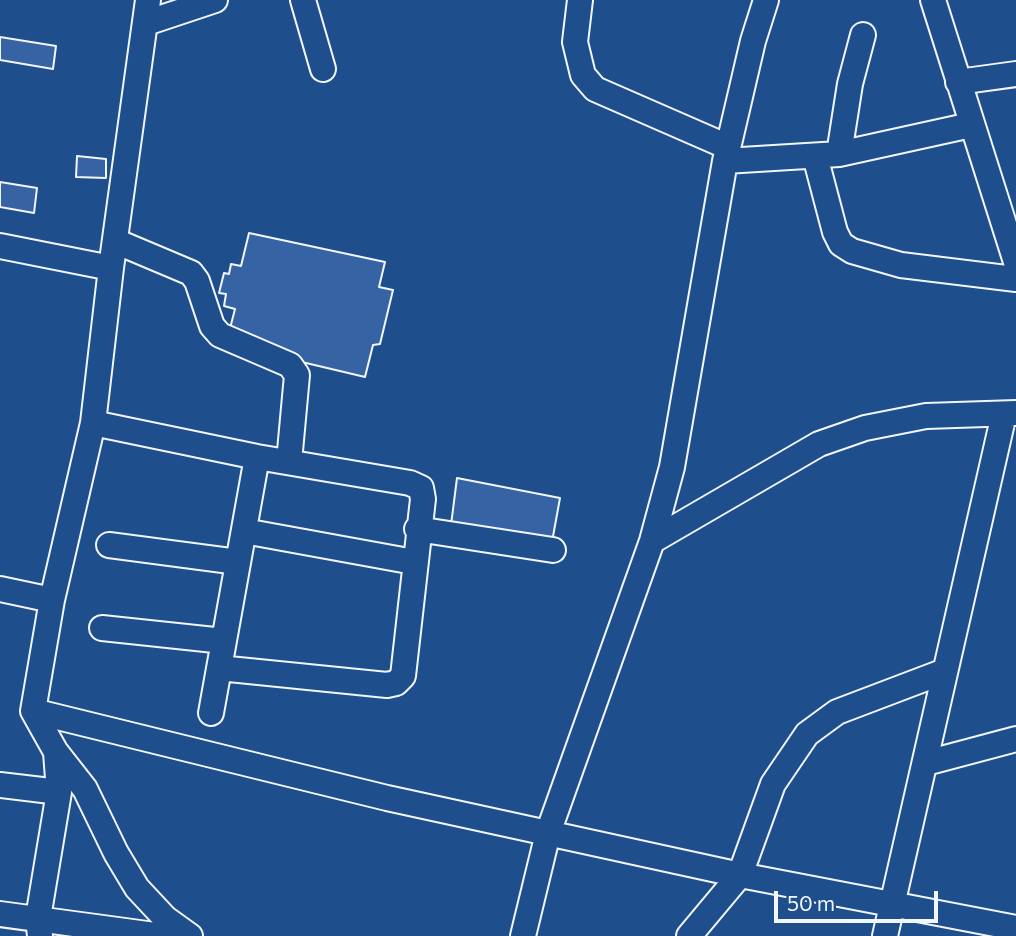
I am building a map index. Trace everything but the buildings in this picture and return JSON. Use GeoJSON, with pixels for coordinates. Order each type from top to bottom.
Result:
{"type":"FeatureCollection","features":[{"type":"Feature","properties":{"kind":"street"},"geometry":{"type":"LineString","coordinates":[[190,936],[165,918],[137,888],[116,853],[92,799],[56,752],[33,712],[52,600],[93,424],[111,268],[147,12],[215,0]]}},
{"type":"Feature","properties":{"kind":"street"},"geometry":{"type":"LineString","coordinates":[[303,0],[323,69]]}},
{"type":"Feature","properties":{"kind":"street"},"geometry":{"type":"LineString","coordinates":[[580,0],[575,42],[583,75],[595,89],[727,154],[827,155],[971,125]]}},
{"type":"Feature","properties":{"kind":"street"},"geometry":{"type":"LineString","coordinates":[[523,936],[548,833],[652,541],[672,467],[727,154],[753,41],[766,0]]}},
{"type":"Feature","properties":{"kind":"street"},"geometry":{"type":"LineString","coordinates":[[933,0],[971,125],[1010,221],[1016,261]]}},
{"type":"Feature","properties":{"kind":"street"},"geometry":{"type":"LineString","coordinates":[[863,35],[827,155],[835,232],[841,243],[852,251],[901,265],[1016,279]]}},
{"type":"Feature","properties":{"kind":"street"},"geometry":{"type":"LineString","coordinates":[[958,82],[1016,74]]}},
{"type":"Feature","properties":{"kind":"street"},"geometry":{"type":"LineString","coordinates":[[115,241],[191,273],[197,281],[212,326],[220,335],[290,365],[297,375],[289,463]]}},
{"type":"Feature","properties":{"kind":"street"},"geometry":{"type":"LineString","coordinates":[[0,246],[111,268]]}},
{"type":"Feature","properties":{"kind":"street"},"geometry":{"type":"LineString","coordinates":[[652,541],[819,444],[865,428],[926,416],[1010,414],[945,671],[885,936]]}},
{"type":"Feature","properties":{"kind":"street"},"geometry":{"type":"LineString","coordinates":[[93,424],[289,463],[411,483],[421,488],[423,499],[417,529],[403,676],[396,683],[219,668]]}},
{"type":"Feature","properties":{"kind":"street"},"geometry":{"type":"LineString","coordinates":[[211,713],[257,457]]}},
{"type":"Feature","properties":{"kind":"street"},"geometry":{"type":"LineString","coordinates":[[417,529],[552,550]]}},
{"type":"Feature","properties":{"kind":"street"},"geometry":{"type":"LineString","coordinates":[[244,531],[414,562]]}},
{"type":"Feature","properties":{"kind":"street"},"geometry":{"type":"LineString","coordinates":[[109,545],[239,562]]}},
{"type":"Feature","properties":{"kind":"street"},"geometry":{"type":"LineString","coordinates":[[0,589],[52,600]]}},
{"type":"Feature","properties":{"kind":"street"},"geometry":{"type":"LineString","coordinates":[[102,628],[224,641]]}},
{"type":"Feature","properties":{"kind":"street"},"geometry":{"type":"LineString","coordinates":[[690,936],[740,875],[773,784],[807,734],[837,712],[945,671]]}},
{"type":"Feature","properties":{"kind":"street"},"geometry":{"type":"LineString","coordinates":[[33,712],[387,798],[740,875],[892,902],[1016,928]]}},
{"type":"Feature","properties":{"kind":"street"},"geometry":{"type":"LineString","coordinates":[[926,763],[1016,739]]}},
{"type":"Feature","properties":{"kind":"street"},"geometry":{"type":"LineString","coordinates":[[39,927],[59,792],[56,752]]}},
{"type":"Feature","properties":{"kind":"street"},"geometry":{"type":"LineString","coordinates":[[0,785],[59,792]]}},
{"type":"Feature","properties":{"kind":"street"},"geometry":{"type":"LineString","coordinates":[[0,914],[39,927],[162,936]]}}]}
